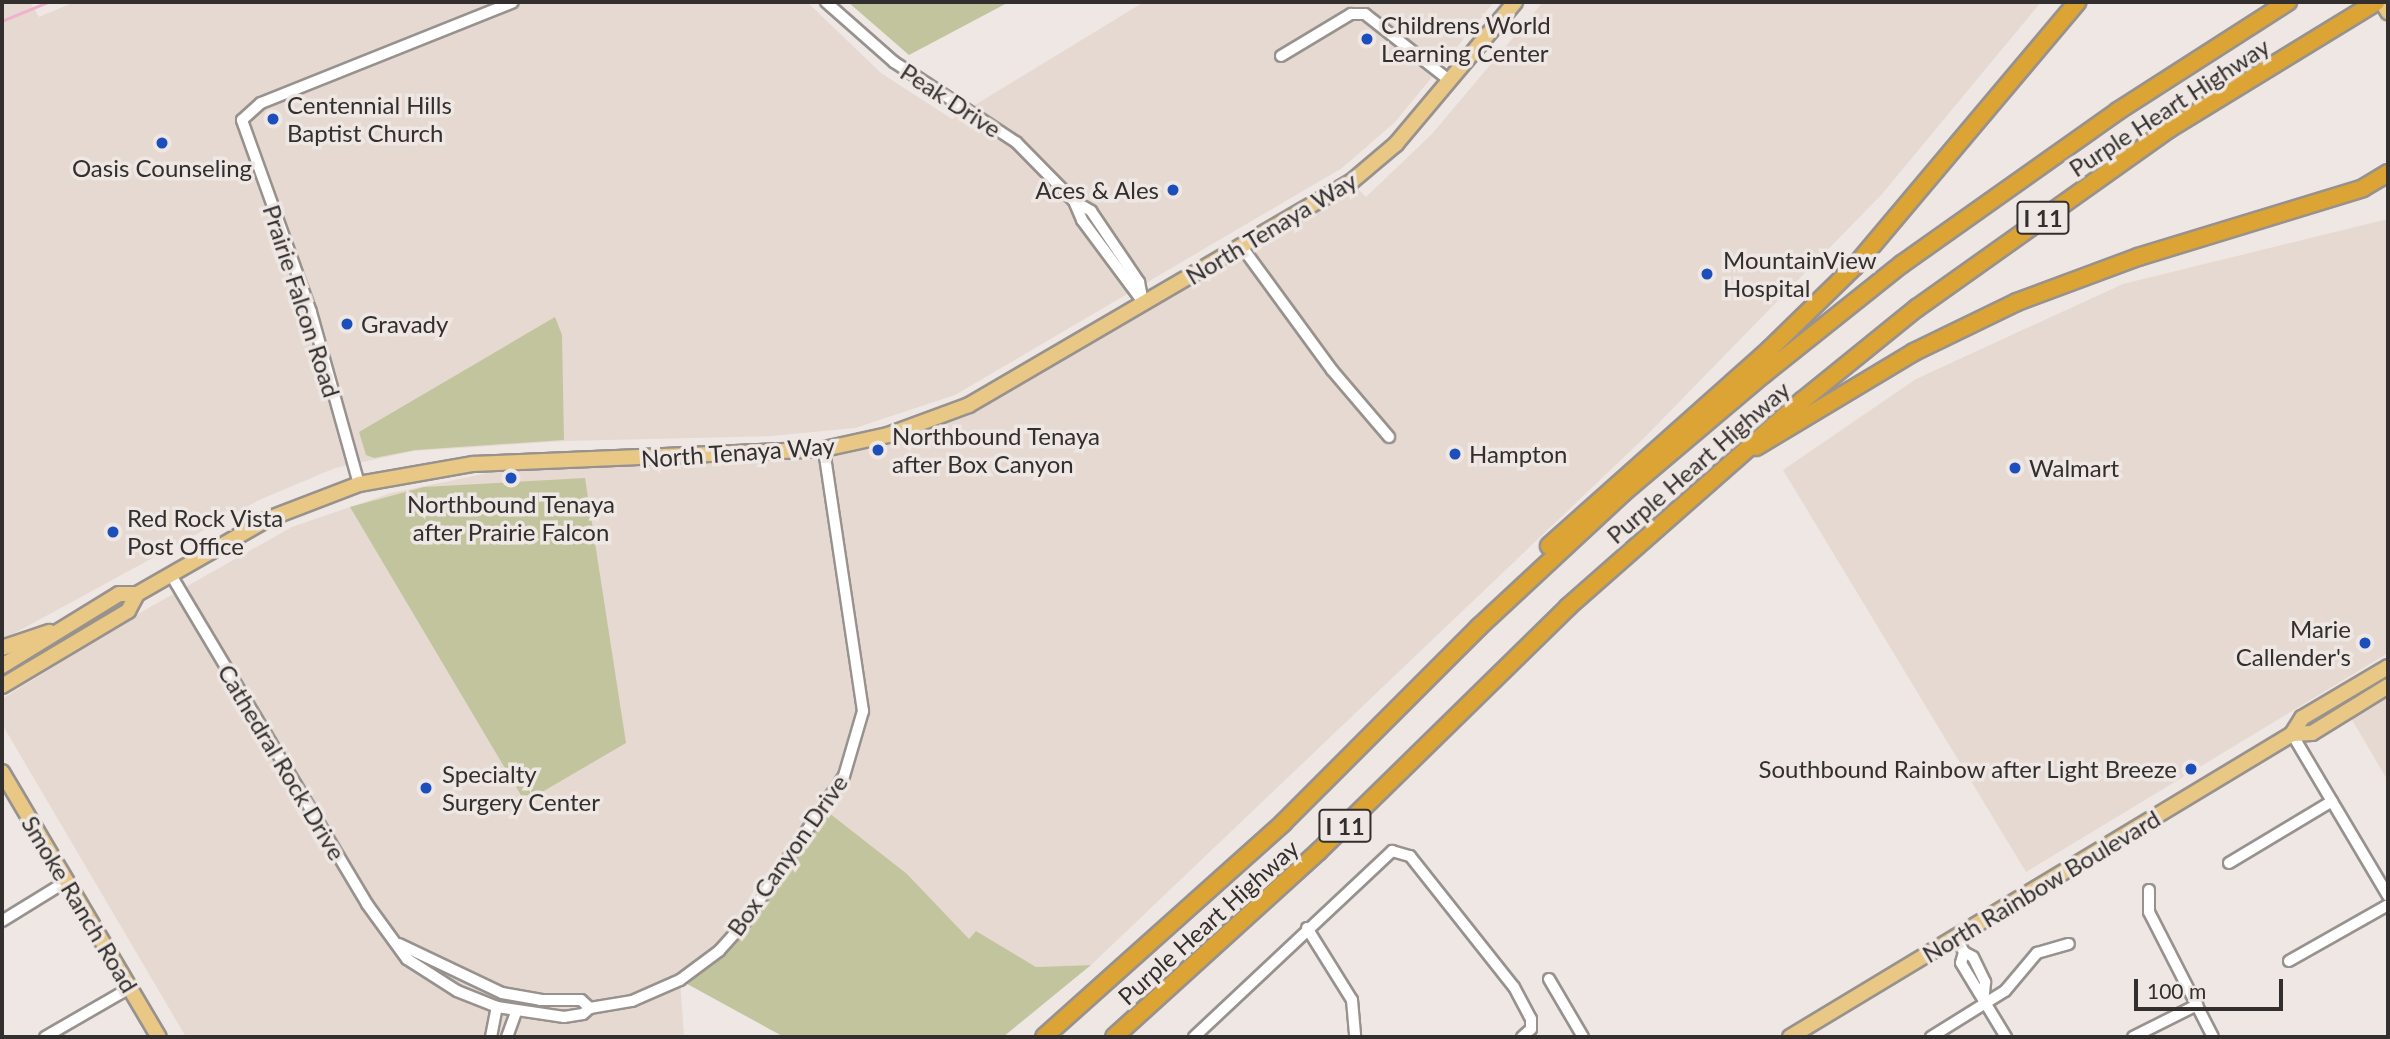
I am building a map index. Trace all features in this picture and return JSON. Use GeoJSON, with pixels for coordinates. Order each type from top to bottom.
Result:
{"type":"FeatureCollection","features":[{"type":"Feature","properties":{"kind":"highway"},"geometry":{"type":"LineString","coordinates":[[1479,627],[1513,580],[1770,349],[1868,252],[2077,2]]}},
{"type":"Feature","properties":{"kind":"highway"},"geometry":{"type":"LineString","coordinates":[[2225,40],[2271,2]]}},
{"type":"Feature","properties":{"kind":"highway","name":"Purple Heart Highway"},"geometry":{"type":"LineString","coordinates":[[1044,1037],[1283,823],[1479,627],[1623,493],[1892,273],[2225,40],[2287,2]]}},
{"type":"Feature","properties":{"kind":"highway","name":"Purple Heart Highway"},"geometry":{"type":"LineString","coordinates":[[1114,1037],[1319,851],[1568,607],[1729,461],[1939,292],[2169,129],[2376,2]]}},
{"type":"Feature","properties":{"kind":"highway"},"geometry":{"type":"LineString","coordinates":[[2363,188],[2388,173]]}},
{"type":"Feature","properties":{"kind":"highway"},"geometry":{"type":"LineString","coordinates":[[1729,461],[1797,427],[1914,352],[2017,302],[2138,257],[2363,188],[2388,186]]}},
{"type":"Feature","properties":{"kind":"main road","name":"North Tenaya Way"},"geometry":{"type":"LineString","coordinates":[[2,666],[119,594],[137,594],[288,510],[359,484],[473,464],[824,449],[888,435],[969,405],[1242,247],[1376,163],[1515,2]]}},
{"type":"Feature","properties":{"kind":"main road"},"geometry":{"type":"LineString","coordinates":[[2382,2],[2388,12]]}},
{"type":"Feature","properties":{"kind":"main road","name":"North Tenaya Way"},"geometry":{"type":"LineString","coordinates":[[2,687],[128,611],[137,594]]}},
{"type":"Feature","properties":{"kind":"main road"},"geometry":{"type":"LineString","coordinates":[[2,648],[61,630]]}},
{"type":"Feature","properties":{"kind":"main road","name":"North Rainbow Boulevard"},"geometry":{"type":"LineString","coordinates":[[1790,1037],[2292,734],[2302,718],[2388,667]]}},
{"type":"Feature","properties":{"kind":"main road","name":"North Rainbow Boulevard"},"geometry":{"type":"LineString","coordinates":[[2292,734],[2312,733],[2388,687]]}},
{"type":"Feature","properties":{"kind":"main road","name":"Smoke Ranch Road"},"geometry":{"type":"LineString","coordinates":[[2,772],[159,1037]]}},
{"type":"Feature","properties":{"kind":"street","name":"Prairie Falcon Road"},"geometry":{"type":"LineString","coordinates":[[359,484],[311,312],[242,120],[261,103],[513,2]]}},
{"type":"Feature","properties":{"kind":"street","name":"Peak Drive"},"geometry":{"type":"LineString","coordinates":[[826,2],[894,62],[1016,142],[1074,201],[1082,220],[1143,302]]}},
{"type":"Feature","properties":{"kind":"street"},"geometry":{"type":"LineString","coordinates":[[1281,56],[1352,14],[1364,14],[1449,80]]}},
{"type":"Feature","properties":{"kind":"street"},"geometry":{"type":"LineString","coordinates":[[1242,247],[1310,343],[1389,437]]}},
{"type":"Feature","properties":{"kind":"street","name":"Box Canyon Drive"},"geometry":{"type":"LineString","coordinates":[[516,1012],[564,1017],[590,1008],[632,1001],[680,980],[719,951],[744,923],[844,776],[863,711],[824,449]]}},
{"type":"Feature","properties":{"kind":"street","name":"Cathedral Rock Drive"},"geometry":{"type":"LineString","coordinates":[[171,575],[367,904],[400,944],[407,959],[430,976],[497,1007],[516,1012]]}},
{"type":"Feature","properties":{"kind":"street"},"geometry":{"type":"LineString","coordinates":[[2292,734],[2388,896]]}},
{"type":"Feature","properties":{"kind":"street"},"geometry":{"type":"LineString","coordinates":[[2229,863],[2332,801]]}},
{"type":"Feature","properties":{"kind":"street"},"geometry":{"type":"LineString","coordinates":[[1194,1037],[1382,856],[1404,852],[1514,987],[1531,1019],[1531,1029],[1522,1037]]}},
{"type":"Feature","properties":{"kind":"street"},"geometry":{"type":"LineString","coordinates":[[2,921],[67,881]]}},
{"type":"Feature","properties":{"kind":"street"},"geometry":{"type":"LineString","coordinates":[[2148,890],[2149,912],[2213,1037]]}},
{"type":"Feature","properties":{"kind":"street"},"geometry":{"type":"LineString","coordinates":[[2289,961],[2388,905]]}},
{"type":"Feature","properties":{"kind":"street"},"geometry":{"type":"LineString","coordinates":[[1307,928],[1352,1000],[1355,1037]]}},
{"type":"Feature","properties":{"kind":"street"},"geometry":{"type":"LineString","coordinates":[[1956,937],[1964,952],[1973,957],[1985,982],[1986,998],[2006,1037]]}},
{"type":"Feature","properties":{"kind":"street","name":"Cathedral Rock Drive"},"geometry":{"type":"LineString","coordinates":[[400,944],[475,984],[517,996]]}},
{"type":"Feature","properties":{"kind":"street"},"geometry":{"type":"LineString","coordinates":[[1931,1037],[1986,998],[2005,991],[2037,953],[2069,944]]}},
{"type":"Feature","properties":{"kind":"street"},"geometry":{"type":"LineString","coordinates":[[1549,979],[1583,1037]]}},
{"type":"Feature","properties":{"kind":"street"},"geometry":{"type":"LineString","coordinates":[[45,1037],[130,988]]}},
{"type":"Feature","properties":{"kind":"street","name":"Box Canyon Drive"},"geometry":{"type":"LineString","coordinates":[[517,996],[581,1000],[590,1008]]}},
{"type":"Feature","properties":{"kind":"street"},"geometry":{"type":"LineString","coordinates":[[2133,1037],[2197,1005]]}},
{"type":"Feature","properties":{"kind":"street"},"geometry":{"type":"LineString","coordinates":[[491,1037],[497,1007]]}},
{"type":"Feature","properties":{"kind":"street"},"geometry":{"type":"LineString","coordinates":[[507,1037],[516,1012]]}},
{"type":"Feature","properties":{"kind":"shaded area"},"geometry":{"type":"Polygon","coordinates":[[[2,2],[30,2],[39,17],[75,2],[807,2],[881,73],[952,119],[1144,2],[1494,2],[1395,122],[1342,168],[955,395],[855,428],[771,436],[565,441],[414,451],[335,468],[259,500],[2,640],[2,2]]]}},
{"type":"Feature","properties":{"kind":"shaded area"},"geometry":{"type":"Polygon","coordinates":[[[1543,2],[2041,2],[1882,194],[1644,438],[1091,965],[1036,967],[975,932],[969,940],[907,874],[744,923],[680,980],[684,1037],[186,1037],[2,724],[2,699],[145,610],[292,527],[391,493],[546,461],[771,454],[929,421],[1351,182],[1366,197],[1432,134],[1543,2]]]}},
{"type":"Feature","properties":{"kind":"shaded area"},"geometry":{"type":"Polygon","coordinates":[[[2388,219],[2388,653],[2026,872],[1783,470],[1916,379],[2123,284],[2388,219]]]}},
{"type":"Feature","properties":{"kind":"shaded area"},"geometry":{"type":"Polygon","coordinates":[[[2388,696],[2388,781],[2351,718],[2388,696]]]}},
{"type":"Feature","properties":{"kind":"green space"},"geometry":{"type":"Polygon","coordinates":[[[848,2],[1009,2],[909,55],[848,2]]]}},
{"type":"Feature","properties":{"kind":"green space"},"geometry":{"type":"Polygon","coordinates":[[[555,317],[562,335],[564,440],[415,450],[374,458],[366,455],[359,432],[555,317]]]}},
{"type":"Feature","properties":{"kind":"green space"},"geometry":{"type":"Polygon","coordinates":[[[585,478],[626,743],[525,802],[350,507],[424,487],[585,478]]]}},
{"type":"Feature","properties":{"kind":"green space"},"geometry":{"type":"Polygon","coordinates":[[[824,809],[907,874],[969,939],[976,931],[1036,967],[1091,965],[1003,1037],[784,1037],[680,980],[719,951],[824,809]]]}},
{"type":"Feature","properties":{"kind":"waterway"},"geometry":{"type":"LineString","coordinates":[[2,21],[48,2]]}},
{"type":"Feature","properties":{"kind":"place","name":"Childrens World Learning Center"},"geometry":{"type":"Point","coordinates":[1367,39]}},
{"type":"Feature","properties":{"kind":"place","name":"Centennial Hills Baptist Church"},"geometry":{"type":"Point","coordinates":[273,119]}},
{"type":"Feature","properties":{"kind":"place","name":"Oasis Counseling"},"geometry":{"type":"Point","coordinates":[162,143]}},
{"type":"Feature","properties":{"kind":"place","name":"Aces & Ales"},"geometry":{"type":"Point","coordinates":[1173,190]}},
{"type":"Feature","properties":{"kind":"place","name":"MountainView Hospital"},"geometry":{"type":"Point","coordinates":[1707,274]}},
{"type":"Feature","properties":{"kind":"place","name":"Gravady"},"geometry":{"type":"Point","coordinates":[347,324]}},
{"type":"Feature","properties":{"kind":"place","name":"Northbound Tenaya after Box Canyon"},"geometry":{"type":"Point","coordinates":[878,450]}},
{"type":"Feature","properties":{"kind":"place","name":"Hampton"},"geometry":{"type":"Point","coordinates":[1455,454]}},
{"type":"Feature","properties":{"kind":"place","name":"Walmart"},"geometry":{"type":"Point","coordinates":[2015,468]}},
{"type":"Feature","properties":{"kind":"place","name":"Northbound Tenaya after Prairie Falcon"},"geometry":{"type":"Point","coordinates":[511,478]}},
{"type":"Feature","properties":{"kind":"place","name":"Red Rock Vista Post Office"},"geometry":{"type":"Point","coordinates":[113,532]}},
{"type":"Feature","properties":{"kind":"place","name":"Marie Callender's"},"geometry":{"type":"Point","coordinates":[2365,643]}},
{"type":"Feature","properties":{"kind":"place","name":"Southbound Rainbow after Light Breeze"},"geometry":{"type":"Point","coordinates":[2191,769]}},
{"type":"Feature","properties":{"kind":"place","name":"Specialty Surgery Center"},"geometry":{"type":"Point","coordinates":[426,788]}}]}
